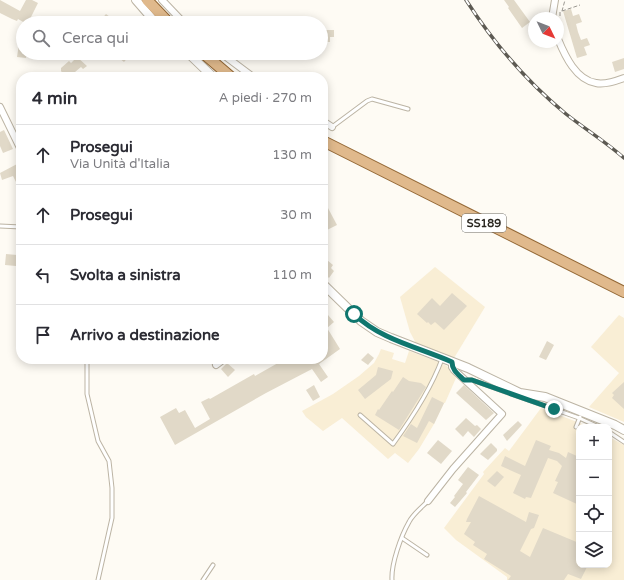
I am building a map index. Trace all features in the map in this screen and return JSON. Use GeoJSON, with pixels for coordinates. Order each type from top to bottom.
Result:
{"type":"FeatureCollection","features":[{"type":"Feature","properties":{"kind":"main road"},"geometry":{"type":"LineString","coordinates":[[147,0],[162,16]]}},
{"type":"Feature","properties":{"kind":"main road"},"geometry":{"type":"LineString","coordinates":[[211,60],[225,72]]}},
{"type":"Feature","properties":{"kind":"main road","name":"SS189"},"geometry":{"type":"LineString","coordinates":[[328,145],[624,292]]}},
{"type":"Feature","properties":{"kind":"street"},"geometry":{"type":"LineString","coordinates":[[136,0],[150,16]]}},
{"type":"Feature","properties":{"kind":"street"},"geometry":{"type":"LineString","coordinates":[[162,0],[177,16]]}},
{"type":"Feature","properties":{"kind":"street"},"geometry":{"type":"LineString","coordinates":[[553,12],[555,0]]}},
{"type":"Feature","properties":{"kind":"street"},"geometry":{"type":"LineString","coordinates":[[561,48],[573,68],[589,81],[596,84],[624,78]]}},
{"type":"Feature","properties":{"kind":"street"},"geometry":{"type":"LineString","coordinates":[[195,60],[208,72]]}},
{"type":"Feature","properties":{"kind":"street"},"geometry":{"type":"LineString","coordinates":[[230,60],[246,72]]}},
{"type":"Feature","properties":{"kind":"street"},"geometry":{"type":"LineString","coordinates":[[0,107],[16,140]]}},
{"type":"Feature","properties":{"kind":"street"},"geometry":{"type":"LineString","coordinates":[[328,124],[332,127]]}},
{"type":"Feature","properties":{"kind":"street"},"geometry":{"type":"LineString","coordinates":[[328,289],[361,321],[391,338],[468,368],[516,393],[545,397],[581,414],[615,425],[624,430]]}},
{"type":"Feature","properties":{"kind":"street"},"geometry":{"type":"LineString","coordinates":[[428,501],[453,469],[502,414],[454,370],[452,362]]}},
{"type":"Feature","properties":{"kind":"lane"},"geometry":{"type":"LineString","coordinates":[[332,127],[367,100],[372,99],[408,109]]}},
{"type":"Feature","properties":{"kind":"lane"},"geometry":{"type":"LineString","coordinates":[[0,226],[16,227]]}},
{"type":"Feature","properties":{"kind":"lane"},"geometry":{"type":"LineString","coordinates":[[360,415],[393,444],[404,429],[437,373],[442,357]]}},
{"type":"Feature","properties":{"kind":"lane"},"geometry":{"type":"LineString","coordinates":[[87,364],[87,394],[98,441],[109,461],[112,488],[112,518],[98,580]]}},
{"type":"Feature","properties":{"kind":"lane"},"geometry":{"type":"LineString","coordinates":[[464,380],[472,380],[516,393]]}},
{"type":"Feature","properties":{"kind":"lane"},"geometry":{"type":"LineString","coordinates":[[577,424],[581,414],[594,424]]}},
{"type":"Feature","properties":{"kind":"lane"},"geometry":{"type":"LineString","coordinates":[[612,434],[624,442]]}},
{"type":"Feature","properties":{"kind":"lane"},"geometry":{"type":"LineString","coordinates":[[392,580],[391,573],[396,554],[409,521],[428,501]]}},
{"type":"Feature","properties":{"kind":"lane"},"geometry":{"type":"LineString","coordinates":[[402,538],[426,555]]}},
{"type":"Feature","properties":{"kind":"lane"},"geometry":{"type":"LineString","coordinates":[[203,580],[213,565]]}},
{"type":"Feature","properties":{"kind":"path"},"geometry":{"type":"LineString","coordinates":[[564,0],[562,11],[580,5]]}},
{"type":"Feature","properties":{"kind":"shaded area"},"geometry":{"type":"Polygon","coordinates":[[[435,267],[485,307],[451,363],[418,347],[410,332],[400,297],[435,267]]]}},
{"type":"Feature","properties":{"kind":"shaded area"},"geometry":{"type":"Polygon","coordinates":[[[619,315],[624,318],[624,422],[589,407],[619,373],[591,347],[619,315]]]}},
{"type":"Feature","properties":{"kind":"shaded area"},"geometry":{"type":"Polygon","coordinates":[[[381,349],[394,353],[392,359],[405,363],[409,351],[436,361],[447,366],[456,378],[434,424],[419,449],[408,463],[395,453],[388,459],[342,418],[323,431],[306,417],[302,411],[333,394],[359,376],[374,363],[381,349]]]}},
{"type":"Feature","properties":{"kind":"shaded area"},"geometry":{"type":"Polygon","coordinates":[[[541,408],[582,424],[576,424],[576,568],[612,568],[612,439],[624,445],[624,580],[507,580],[507,577],[456,540],[444,528],[484,474],[483,472],[505,448],[509,451],[541,408]]]}},
{"type":"Feature","properties":{"kind":"building"},"geometry":{"type":"Polygon","coordinates":[[[0,0],[20,11],[26,0],[32,0],[38,3],[32,16],[16,16],[16,21],[0,13],[0,0]]]}},
{"type":"Feature","properties":{"kind":"building"},"geometry":{"type":"Polygon","coordinates":[[[504,0],[514,0],[528,19],[528,24],[522,28],[508,8],[509,7],[504,0]]]}},
{"type":"Feature","properties":{"kind":"building"},"geometry":{"type":"Polygon","coordinates":[[[571,9],[573,16],[579,14],[582,22],[576,24],[578,32],[581,40],[587,38],[590,45],[584,47],[587,55],[577,58],[563,11],[571,9]]]}},
{"type":"Feature","properties":{"kind":"building"},"geometry":{"type":"Polygon","coordinates":[[[328,30],[334,30],[334,37],[330,37],[330,42],[328,42],[328,30]]]}},
{"type":"Feature","properties":{"kind":"building"},"geometry":{"type":"Polygon","coordinates":[[[624,58],[624,69],[615,72],[612,62],[624,58]]]}},
{"type":"Feature","properties":{"kind":"building"},"geometry":{"type":"Polygon","coordinates":[[[74,60],[80,60],[87,66],[83,69],[81,67],[75,72],[62,72],[61,68],[69,61],[71,63],[74,60]]]}},
{"type":"Feature","properties":{"kind":"building"},"geometry":{"type":"Polygon","coordinates":[[[4,130],[13,149],[3,153],[0,146],[0,132],[4,130]]]}},
{"type":"Feature","properties":{"kind":"building"},"geometry":{"type":"Polygon","coordinates":[[[16,165],[16,182],[13,176],[2,180],[0,173],[16,165]]]}},
{"type":"Feature","properties":{"kind":"building"},"geometry":{"type":"Polygon","coordinates":[[[328,208],[337,225],[328,230],[328,208]]]}},
{"type":"Feature","properties":{"kind":"building"},"geometry":{"type":"Polygon","coordinates":[[[6,254],[16,255],[16,266],[5,265],[6,254]]]}},
{"type":"Feature","properties":{"kind":"building"},"geometry":{"type":"Polygon","coordinates":[[[328,261],[333,265],[331,268],[334,271],[329,278],[328,261]]]}},
{"type":"Feature","properties":{"kind":"building"},"geometry":{"type":"Polygon","coordinates":[[[452,293],[467,306],[444,330],[435,322],[431,325],[428,322],[427,323],[417,314],[432,298],[440,306],[452,293]]]}},
{"type":"Feature","properties":{"kind":"building"},"geometry":{"type":"Polygon","coordinates":[[[328,315],[334,322],[328,327],[328,315]]]}},
{"type":"Feature","properties":{"kind":"building"},"geometry":{"type":"Polygon","coordinates":[[[328,330],[340,349],[328,358],[328,330]]]}},
{"type":"Feature","properties":{"kind":"building"},"geometry":{"type":"Polygon","coordinates":[[[547,341],[554,345],[546,360],[539,357],[547,341]]]}},
{"type":"Feature","properties":{"kind":"building"},"geometry":{"type":"Polygon","coordinates":[[[368,353],[374,358],[368,365],[361,360],[368,353]]]}},
{"type":"Feature","properties":{"kind":"building"},"geometry":{"type":"Polygon","coordinates":[[[226,364],[228,364],[235,370],[228,377],[221,369],[226,364]]]}},
{"type":"Feature","properties":{"kind":"building"},"geometry":{"type":"Polygon","coordinates":[[[276,364],[319,364],[328,377],[321,382],[312,369],[266,393],[175,445],[160,417],[176,408],[179,413],[185,410],[195,428],[210,419],[201,402],[209,398],[210,399],[254,374],[255,376],[276,364]]]}},
{"type":"Feature","properties":{"kind":"building"},"geometry":{"type":"Polygon","coordinates":[[[378,367],[393,371],[391,379],[365,399],[358,390],[376,375],[378,367]]]}},
{"type":"Feature","properties":{"kind":"building"},"geometry":{"type":"Polygon","coordinates":[[[403,377],[409,381],[421,383],[426,387],[399,430],[375,415],[403,377]]]}},
{"type":"Feature","properties":{"kind":"building"},"geometry":{"type":"Polygon","coordinates":[[[624,382],[624,409],[612,398],[614,395],[612,393],[624,382]]]}},
{"type":"Feature","properties":{"kind":"building"},"geometry":{"type":"Polygon","coordinates":[[[314,385],[320,397],[313,401],[306,390],[314,385]]]}},
{"type":"Feature","properties":{"kind":"building"},"geometry":{"type":"Polygon","coordinates":[[[464,385],[494,413],[486,420],[456,393],[464,385]]]}},
{"type":"Feature","properties":{"kind":"building"},"geometry":{"type":"Polygon","coordinates":[[[432,397],[444,403],[434,424],[429,421],[417,443],[403,436],[411,424],[417,428],[432,397]]]}},
{"type":"Feature","properties":{"kind":"building"},"geometry":{"type":"Polygon","coordinates":[[[466,418],[481,429],[474,437],[468,431],[463,437],[455,429],[466,418]]]}},
{"type":"Feature","properties":{"kind":"building"},"geometry":{"type":"Polygon","coordinates":[[[518,421],[522,425],[507,441],[503,435],[518,421]]]}},
{"type":"Feature","properties":{"kind":"building"},"geometry":{"type":"Polygon","coordinates":[[[438,440],[452,451],[441,464],[427,453],[438,440]]]}},
{"type":"Feature","properties":{"kind":"building"},"geometry":{"type":"Polygon","coordinates":[[[536,440],[551,446],[549,450],[559,453],[566,458],[568,452],[576,456],[576,504],[553,493],[558,482],[555,481],[562,466],[557,461],[548,458],[531,498],[526,497],[525,499],[513,493],[521,475],[501,466],[505,456],[525,466],[536,440]]]}},
{"type":"Feature","properties":{"kind":"building"},"geometry":{"type":"Polygon","coordinates":[[[491,443],[497,451],[488,460],[480,454],[491,443]]]}},
{"type":"Feature","properties":{"kind":"building"},"geometry":{"type":"Polygon","coordinates":[[[468,467],[479,475],[455,507],[450,503],[463,484],[458,480],[468,467]]]}},
{"type":"Feature","properties":{"kind":"building"},"geometry":{"type":"Polygon","coordinates":[[[497,471],[504,477],[495,487],[487,481],[497,471]]]}},
{"type":"Feature","properties":{"kind":"building"},"geometry":{"type":"Polygon","coordinates":[[[479,496],[526,522],[529,512],[539,515],[534,528],[531,529],[520,551],[530,557],[543,528],[576,542],[576,568],[586,568],[581,579],[568,574],[564,580],[508,580],[511,576],[484,559],[487,554],[473,545],[475,542],[464,534],[471,522],[466,522],[479,496]]]}},
{"type":"Feature","properties":{"kind":"railway"},"geometry":{"type":"LineString","coordinates":[[466,0],[476,16],[499,46],[524,75],[566,114],[624,158]]}},
{"type":"Feature","properties":{"kind":"route"},"geometry":{"type":"LineString","coordinates":[[354,314],[377,332],[452,362],[454,370],[464,380],[472,380],[554,409]]}}]}
